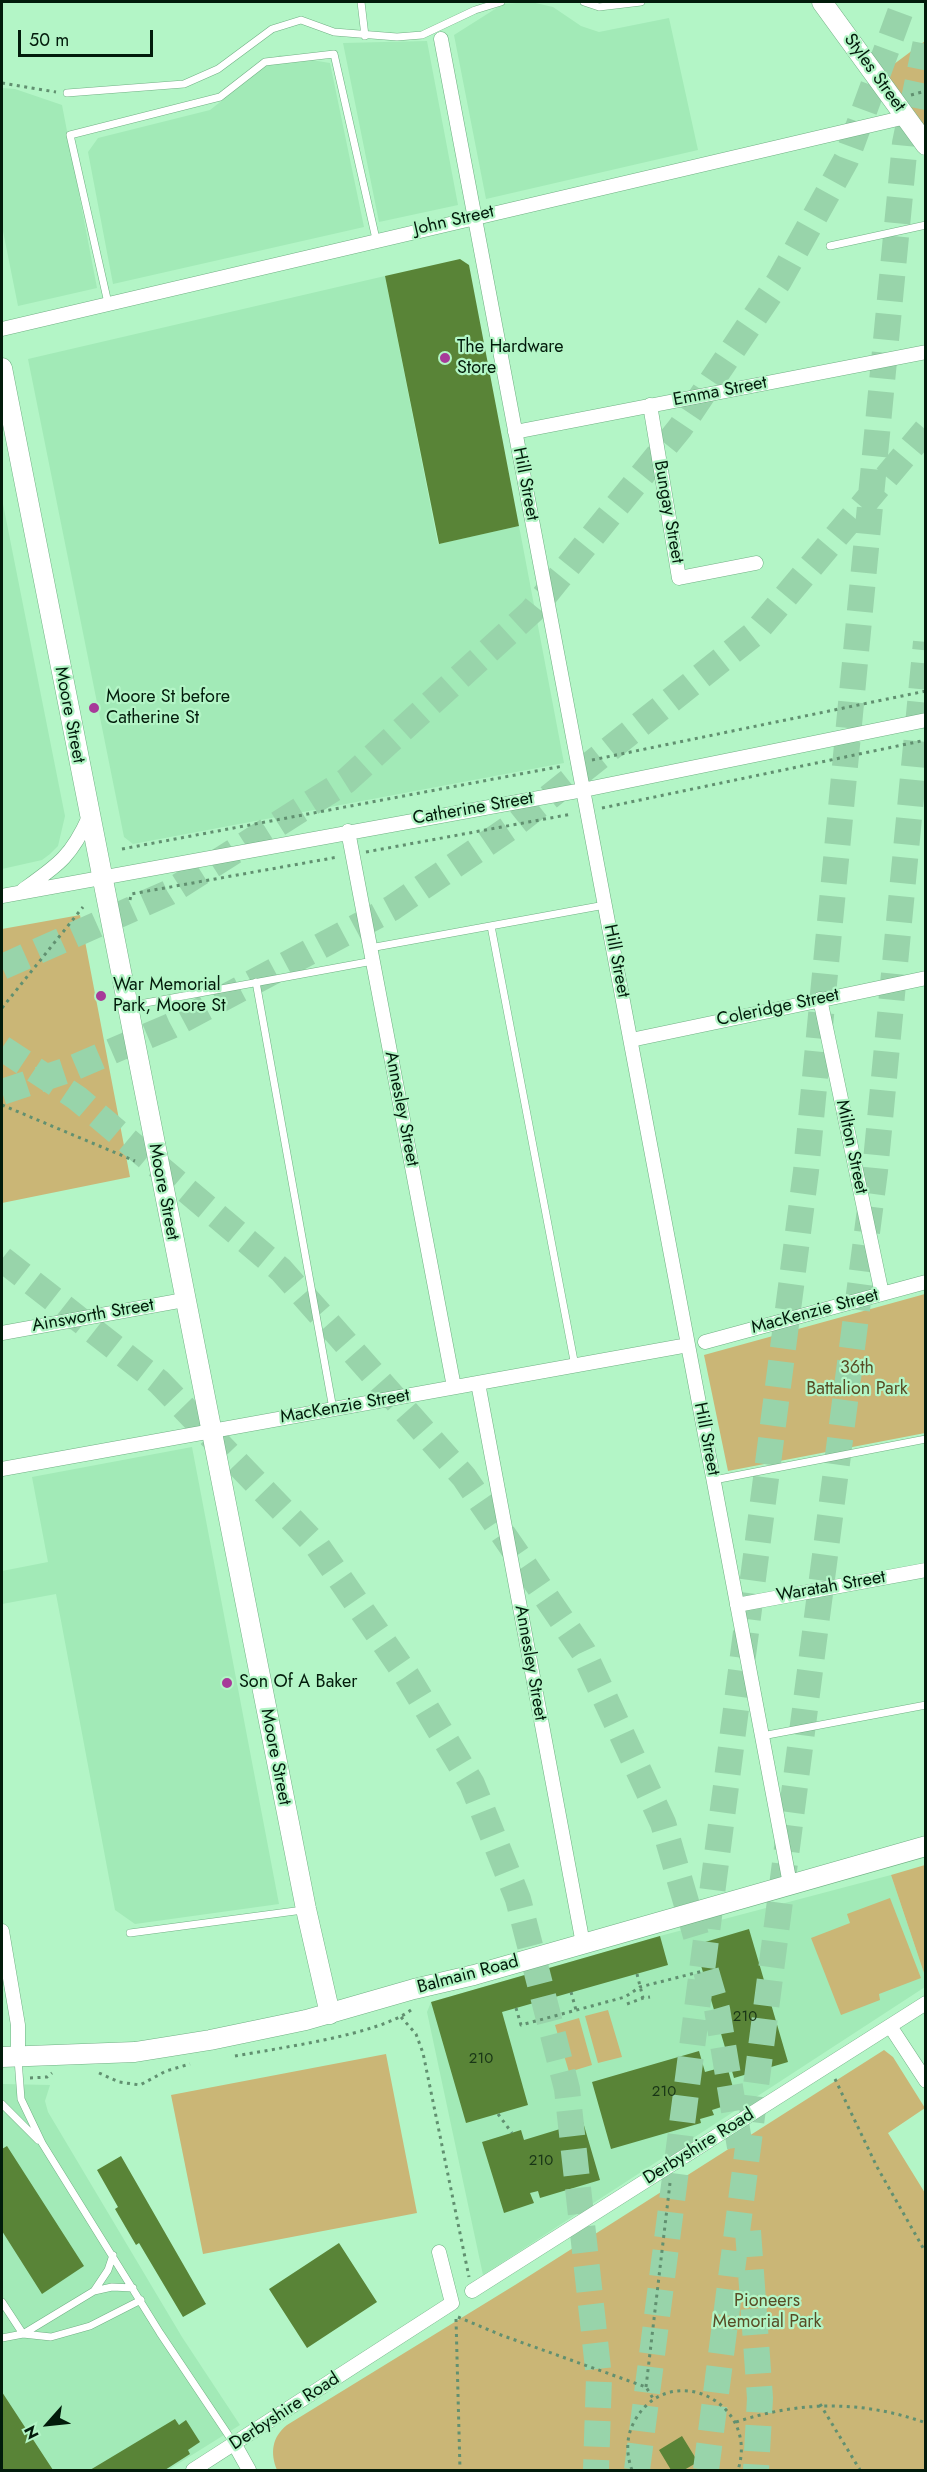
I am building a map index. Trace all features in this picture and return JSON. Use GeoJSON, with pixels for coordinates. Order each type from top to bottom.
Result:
{"type":"FeatureCollection","features":[{"type":"Feature","properties":{"kind":"main road","name":"Styles Street"},"geometry":{"type":"LineString","coordinates":[[822,2],[926,145]]}},
{"type":"Feature","properties":{"kind":"main road","name":"Moore Street"},"geometry":{"type":"LineString","coordinates":[[2,368],[210,1431],[306,1910],[330,2014]]}},
{"type":"Feature","properties":{"kind":"main road","name":"Balmain Road"},"geometry":{"type":"LineString","coordinates":[[10,2057],[135,2052],[232,2036],[330,2014],[926,1846]]}},
{"type":"Feature","properties":{"kind":"street","name":"Hill Street"},"geometry":{"type":"LineString","coordinates":[[441,39],[790,1884]]}},
{"type":"Feature","properties":{"kind":"street","name":"John Street"},"geometry":{"type":"LineString","coordinates":[[2,329],[376,239],[906,117]]}},
{"type":"Feature","properties":{"kind":"street","name":"Emma Street"},"geometry":{"type":"LineString","coordinates":[[515,432],[926,352]]}},
{"type":"Feature","properties":{"kind":"street","name":"Bungay Street"},"geometry":{"type":"LineString","coordinates":[[650,405],[679,578],[756,563]]}},
{"type":"Feature","properties":{"kind":"street","name":"Catherine Street"},"geometry":{"type":"LineString","coordinates":[[2,896],[348,831],[583,790],[926,720]]}},
{"type":"Feature","properties":{"kind":"street","name":"Catherine Street"},"geometry":{"type":"LineString","coordinates":[[19,893],[64,861],[89,817]]}},
{"type":"Feature","properties":{"kind":"street","name":"Annesley Street"},"geometry":{"type":"LineString","coordinates":[[348,831],[454,1387]]}},
{"type":"Feature","properties":{"kind":"street","name":"Coleridge Street"},"geometry":{"type":"LineString","coordinates":[[631,1040],[926,978]]}},
{"type":"Feature","properties":{"kind":"street","name":"Milton Street"},"geometry":{"type":"LineString","coordinates":[[820,999],[882,1294]]}},
{"type":"Feature","properties":{"kind":"street","name":"MacKenzie Street"},"geometry":{"type":"LineString","coordinates":[[705,1342],[926,1282]]}},
{"type":"Feature","properties":{"kind":"street","name":"Ainsworth Street"},"geometry":{"type":"LineString","coordinates":[[2,1333],[184,1300]]}},
{"type":"Feature","properties":{"kind":"street","name":"MacKenzie Street"},"geometry":{"type":"LineString","coordinates":[[2,1469],[688,1345]]}},
{"type":"Feature","properties":{"kind":"street","name":"Annesley Street"},"geometry":{"type":"LineString","coordinates":[[478,1383],[583,1944]]}},
{"type":"Feature","properties":{"kind":"street","name":"Waratah Street"},"geometry":{"type":"LineString","coordinates":[[737,1605],[926,1570]]}},
{"type":"Feature","properties":{"kind":"street"},"geometry":{"type":"LineString","coordinates":[[2,1931],[18,2025],[10,2057]]}},
{"type":"Feature","properties":{"kind":"street","name":"Derbyshire Road"},"geometry":{"type":"LineString","coordinates":[[472,2290],[926,2003]]}},
{"type":"Feature","properties":{"kind":"street"},"geometry":{"type":"LineString","coordinates":[[890,2026],[926,2081]]}},
{"type":"Feature","properties":{"kind":"street","name":"Derbyshire Road"},"geometry":{"type":"LineString","coordinates":[[193,2470],[452,2303],[439,2252]]}},
{"type":"Feature","properties":{"kind":"street"},"geometry":{"type":"LineString","coordinates":[[235,2445],[249,2470]]}},
{"type":"Feature","properties":{"kind":"lane"},"geometry":{"type":"LineString","coordinates":[[361,2],[365,36]]}},
{"type":"Feature","properties":{"kind":"lane"},"geometry":{"type":"LineString","coordinates":[[67,93],[184,84],[218,69],[272,29],[301,20],[334,32],[365,36],[422,34],[475,10],[501,2]]}},
{"type":"Feature","properties":{"kind":"lane"},"geometry":{"type":"LineString","coordinates":[[584,2],[599,7],[641,2]]}},
{"type":"Feature","properties":{"kind":"lane"},"geometry":{"type":"LineString","coordinates":[[108,303],[70,135],[220,97],[265,62],[334,54],[376,239]]}},
{"type":"Feature","properties":{"kind":"lane"},"geometry":{"type":"LineString","coordinates":[[830,246],[926,225]]}},
{"type":"Feature","properties":{"kind":"lane"},"geometry":{"type":"LineString","coordinates":[[126,1006],[256,982],[491,926],[605,905]]}},
{"type":"Feature","properties":{"kind":"lane"},"geometry":{"type":"LineString","coordinates":[[491,926],[575,1366]]}},
{"type":"Feature","properties":{"kind":"lane"},"geometry":{"type":"LineString","coordinates":[[256,982],[333,1409]]}},
{"type":"Feature","properties":{"kind":"lane"},"geometry":{"type":"LineString","coordinates":[[714,1480],[926,1439]]}},
{"type":"Feature","properties":{"kind":"lane"},"geometry":{"type":"LineString","coordinates":[[762,1737],[926,1706]]}},
{"type":"Feature","properties":{"kind":"lane"},"geometry":{"type":"LineString","coordinates":[[130,1933],[306,1910]]}},
{"type":"Feature","properties":{"kind":"lane"},"geometry":{"type":"LineString","coordinates":[[10,2057],[21,2099],[42,2143],[235,2445]]}},
{"type":"Feature","properties":{"kind":"lane"},"geometry":{"type":"LineString","coordinates":[[2,2104],[42,2143]]}},
{"type":"Feature","properties":{"kind":"lane"},"geometry":{"type":"LineString","coordinates":[[94,2291],[108,2270],[113,2255]]}},
{"type":"Feature","properties":{"kind":"lane"},"geometry":{"type":"LineString","coordinates":[[24,2334],[94,2291],[112,2287],[134,2288]]}},
{"type":"Feature","properties":{"kind":"lane"},"geometry":{"type":"LineString","coordinates":[[2,2338],[24,2334],[51,2337],[90,2326],[141,2300]]}},
{"type":"Feature","properties":{"kind":"lane"},"geometry":{"type":"LineString","coordinates":[[2,2302],[24,2334]]}},
{"type":"Feature","properties":{"kind":"path"},"geometry":{"type":"LineString","coordinates":[[2,83],[67,93]]}},
{"type":"Feature","properties":{"kind":"path","name":"Catherine Street"},"geometry":{"type":"LineString","coordinates":[[122,849],[578,763],[926,691]]}},
{"type":"Feature","properties":{"kind":"path"},"geometry":{"type":"LineString","coordinates":[[130,900],[131,894],[587,811],[926,740]]}},
{"type":"Feature","properties":{"kind":"path"},"geometry":{"type":"LineString","coordinates":[[2,1008],[83,907]]}},
{"type":"Feature","properties":{"kind":"path"},"geometry":{"type":"LineString","coordinates":[[2,1106],[135,1161]]}},
{"type":"Feature","properties":{"kind":"path"},"geometry":{"type":"LineString","coordinates":[[516,2008],[521,2025],[625,1997],[640,1988],[703,1971]]}},
{"type":"Feature","properties":{"kind":"path"},"geometry":{"type":"LineString","coordinates":[[636,1974],[643,1998]]}},
{"type":"Feature","properties":{"kind":"path"},"geometry":{"type":"LineString","coordinates":[[571,1992],[576,2010]]}},
{"type":"Feature","properties":{"kind":"path"},"geometry":{"type":"LineString","coordinates":[[627,2004],[650,1997]]}},
{"type":"Feature","properties":{"kind":"path"},"geometry":{"type":"LineString","coordinates":[[311,2042],[401,2018],[416,2034],[423,2053],[472,2290]]}},
{"type":"Feature","properties":{"kind":"path"},"geometry":{"type":"LineString","coordinates":[[834,2077],[877,2167],[926,2253]]}},
{"type":"Feature","properties":{"kind":"path"},"geometry":{"type":"LineString","coordinates":[[498,2114],[512,2133]]}},
{"type":"Feature","properties":{"kind":"path"},"geometry":{"type":"LineString","coordinates":[[654,2400],[646,2387],[671,2164]]}},
{"type":"Feature","properties":{"kind":"path"},"geometry":{"type":"LineString","coordinates":[[460,2470],[456,2316],[501,2336],[646,2387]]}},
{"type":"Feature","properties":{"kind":"path"},"geometry":{"type":"LineString","coordinates":[[632,2470],[628,2455],[629,2435],[637,2417],[654,2400],[678,2391],[697,2392],[724,2406],[736,2422],[742,2448],[738,2470]]}},
{"type":"Feature","properties":{"kind":"path"},"geometry":{"type":"LineString","coordinates":[[736,2422],[773,2411],[820,2404],[873,2408],[926,2423]]}},
{"type":"Feature","properties":{"kind":"path"},"geometry":{"type":"LineString","coordinates":[[820,2404],[860,2470]]}},
{"type":"Feature","properties":{"kind":"shaded area"},"geometry":{"type":"Polygon","coordinates":[[[531,2],[553,7],[581,26],[599,32],[669,18],[698,150],[486,199],[454,35],[503,4],[531,2]]]}},
{"type":"Feature","properties":{"kind":"shaded area"},"geometry":{"type":"Polygon","coordinates":[[[427,41],[458,205],[379,222],[343,43],[427,41]]]}},
{"type":"Feature","properties":{"kind":"shaded area"},"geometry":{"type":"Polygon","coordinates":[[[280,55],[330,63],[364,227],[113,284],[88,152],[98,138],[210,110],[280,55]]]}},
{"type":"Feature","properties":{"kind":"shaded area"},"geometry":{"type":"Polygon","coordinates":[[[2,88],[15,89],[62,105],[97,288],[18,306],[2,226],[2,88]]]}},
{"type":"Feature","properties":{"kind":"shaded area"},"geometry":{"type":"Polygon","coordinates":[[[385,276],[438,544],[519,526],[564,763],[133,844],[124,837],[28,359],[385,276]]]}},
{"type":"Feature","properties":{"kind":"shaded area"},"geometry":{"type":"Polygon","coordinates":[[[2,499],[65,816],[58,846],[50,854],[42,860],[2,869],[2,499]]]}},
{"type":"Feature","properties":{"kind":"shaded area"},"geometry":{"type":"Polygon","coordinates":[[[192,1447],[279,1904],[135,1924],[115,1910],[56,1594],[2,1604],[2,1571],[48,1562],[32,1477],[192,1447]]]}},
{"type":"Feature","properties":{"kind":"shaded area"},"geometry":{"type":"Polygon","coordinates":[[[891,1875],[925,1976],[925,1987],[483,2275],[427,2012],[431,2002],[660,1936],[891,1875]]]}},
{"type":"Feature","properties":{"kind":"shaded area"},"geometry":{"type":"Polygon","coordinates":[[[2,2084],[50,2085],[45,2101],[48,2112],[182,2337],[240,2425],[168,2470],[2,2470],[2,2084]]]}},
{"type":"Feature","properties":{"kind":"green space"},"geometry":{"type":"Polygon","coordinates":[[[925,41],[925,133],[882,73],[925,41]]]}},
{"type":"Feature","properties":{"kind":"green space"},"geometry":{"type":"Polygon","coordinates":[[[80,915],[130,1177],[2,1203],[2,929],[80,915]]]}},
{"type":"Feature","properties":{"kind":"green space","name":"36th Battalion Park"},"geometry":{"type":"Polygon","coordinates":[[[925,1294],[925,1433],[728,1471],[704,1355],[925,1294]]]}},
{"type":"Feature","properties":{"kind":"green space"},"geometry":{"type":"Polygon","coordinates":[[[926,1865],[925,1976],[891,1875],[926,1865]]]}},
{"type":"Feature","properties":{"kind":"green space"},"geometry":{"type":"Polygon","coordinates":[[[890,1898],[921,1978],[879,1994],[880,2000],[841,2015],[811,1938],[850,1923],[847,1914],[890,1898]]]}},
{"type":"Feature","properties":{"kind":"green space"},"geometry":{"type":"Polygon","coordinates":[[[608,2010],[622,2057],[598,2063],[585,2016],[608,2010]]]}},
{"type":"Feature","properties":{"kind":"green space"},"geometry":{"type":"Polygon","coordinates":[[[579,2018],[592,2065],[569,2072],[555,2025],[579,2018]]]}},
{"type":"Feature","properties":{"kind":"green space","name":"Pioneers Memorial Park"},"geometry":{"type":"Polygon","coordinates":[[[884,2050],[893,2057],[925,2108],[888,2133],[925,2193],[925,2470],[277,2470],[273,2451],[275,2440],[287,2425],[515,2285],[884,2050]]]}},
{"type":"Feature","properties":{"kind":"green space"},"geometry":{"type":"Polygon","coordinates":[[[386,2054],[417,2213],[203,2254],[171,2095],[386,2054]]]}},
{"type":"Feature","properties":{"kind":"building","name":"The Hardware Store"},"geometry":{"type":"Polygon","coordinates":[[[460,259],[469,265],[519,526],[439,544],[385,276],[460,259]]]}},
{"type":"Feature","properties":{"kind":"building"},"geometry":{"type":"Polygon","coordinates":[[[749,1929],[788,2062],[734,2078],[695,1945],[749,1929]]]}},
{"type":"Feature","properties":{"kind":"building"},"geometry":{"type":"Polygon","coordinates":[[[660,1936],[668,1965],[502,2012],[528,2105],[466,2123],[431,2002],[660,1936]]]}},
{"type":"Feature","properties":{"kind":"building"},"geometry":{"type":"Polygon","coordinates":[[[699,2051],[705,2072],[727,2066],[737,2102],[712,2110],[714,2115],[700,2119],[701,2123],[611,2149],[592,2082],[699,2051]]]}},
{"type":"Feature","properties":{"kind":"building"},"geometry":{"type":"Polygon","coordinates":[[[583,2122],[600,2180],[540,2198],[538,2191],[530,2193],[534,2203],[504,2213],[482,2142],[521,2130],[524,2140],[583,2122]]]}},
{"type":"Feature","properties":{"kind":"building"},"geometry":{"type":"Polygon","coordinates":[[[7,2146],[84,2266],[42,2294],[2,2231],[2,2149],[7,2146]]]}},
{"type":"Feature","properties":{"kind":"building"},"geometry":{"type":"Polygon","coordinates":[[[121,2156],[206,2304],[183,2317],[139,2243],[136,2245],[115,2209],[118,2207],[97,2170],[121,2156]]]}},
{"type":"Feature","properties":{"kind":"building"},"geometry":{"type":"Polygon","coordinates":[[[339,2243],[377,2302],[307,2348],[269,2289],[339,2243]]]}},
{"type":"Feature","properties":{"kind":"building"},"geometry":{"type":"Polygon","coordinates":[[[2,2392],[53,2470],[2,2470],[2,2392]]]}},
{"type":"Feature","properties":{"kind":"building"},"geometry":{"type":"Polygon","coordinates":[[[175,2419],[179,2425],[186,2420],[200,2442],[188,2450],[190,2454],[165,2470],[90,2470],[175,2419]]]}},
{"type":"Feature","properties":{"kind":"building"},"geometry":{"type":"Polygon","coordinates":[[[682,2436],[698,2462],[684,2470],[671,2470],[659,2450],[682,2436]]]}},
{"type":"Feature","properties":{"kind":"tunnel"},"geometry":{"type":"LineString","coordinates":[[2,967],[168,893],[346,781],[532,611],[680,428],[779,281],[846,160],[904,2]]}},
{"type":"Feature","properties":{"kind":"tunnel"},"geometry":{"type":"LineString","coordinates":[[637,2470],[806,1171],[905,143],[926,41]]}},
{"type":"Feature","properties":{"kind":"tunnel"},"geometry":{"type":"LineString","coordinates":[[2,1092],[68,1070],[171,1026],[392,908],[514,825],[754,634],[926,430]]}},
{"type":"Feature","properties":{"kind":"tunnel"},"geometry":{"type":"LineString","coordinates":[[706,2470],[875,1171],[926,642]]}},
{"type":"Feature","properties":{"kind":"tunnel"},"geometry":{"type":"LineString","coordinates":[[2,1048],[77,1098],[281,1270],[464,1477],[583,1651],[663,1823],[696,1936]]}},
{"type":"Feature","properties":{"kind":"tunnel"},"geometry":{"type":"LineString","coordinates":[[2,1259],[159,1382],[318,1547],[407,1676],[472,1784],[518,1899],[567,2089],[599,2377],[596,2470]]}},
{"type":"Feature","properties":{"kind":"tunnel"},"geometry":{"type":"LineString","coordinates":[[706,1971],[717,2009],[740,2147]]}},
{"type":"Feature","properties":{"kind":"tunnel"},"geometry":{"type":"LineString","coordinates":[[748,2231],[760,2398],[756,2470]]}},
{"type":"Feature","properties":{"kind":"place","name":"The Hardware Store"},"geometry":{"type":"Point","coordinates":[445,358]}},
{"type":"Feature","properties":{"kind":"place","name":"Moore St before Catherine St"},"geometry":{"type":"Point","coordinates":[94,708]}},
{"type":"Feature","properties":{"kind":"place","name":"War Memorial Park, Moore St"},"geometry":{"type":"Point","coordinates":[101,996]}},
{"type":"Feature","properties":{"kind":"place","name":"Son Of A Baker"},"geometry":{"type":"Point","coordinates":[227,1683]}}]}
